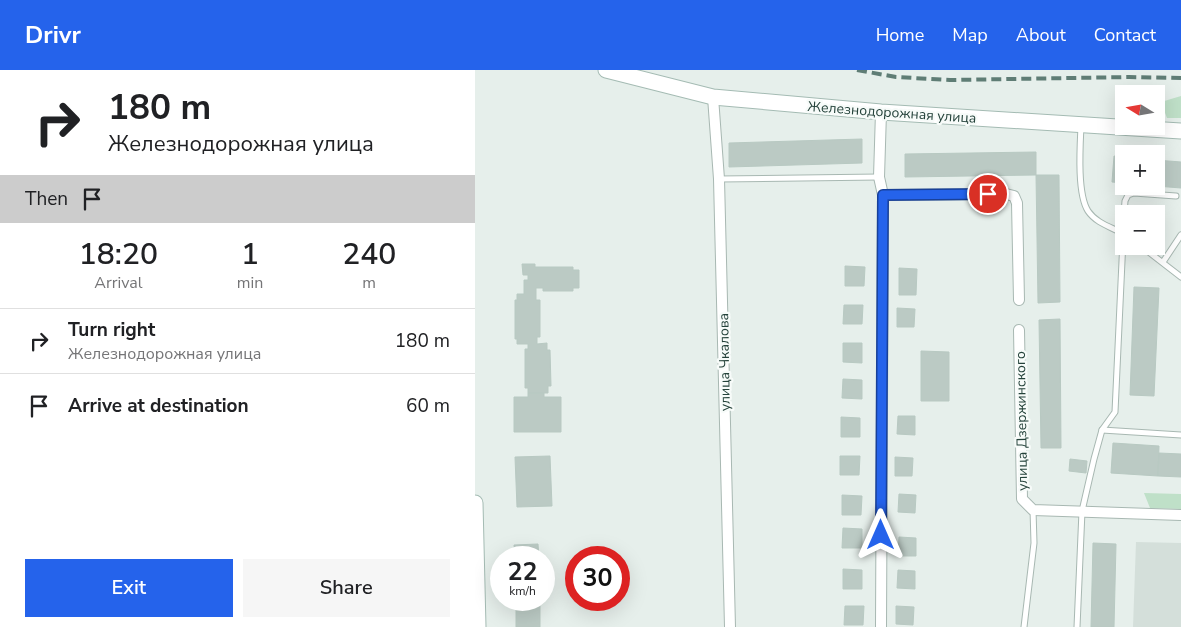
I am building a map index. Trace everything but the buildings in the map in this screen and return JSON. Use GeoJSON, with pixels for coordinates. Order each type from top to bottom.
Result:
{"type":"FeatureCollection","features":[{"type":"Feature","properties":{"kind":"street","name":"Железнодорожная улица"},"geometry":{"type":"LineString","coordinates":[[606,70],[713,97],[881,112],[1181,131]]}},
{"type":"Feature","properties":{"kind":"street","name":"улица Чкалова"},"geometry":{"type":"LineString","coordinates":[[713,97],[719,179],[730,627]]}},
{"type":"Feature","properties":{"kind":"street"},"geometry":{"type":"LineString","coordinates":[[881,112],[879,177],[883,195],[881,627]]}},
{"type":"Feature","properties":{"kind":"street"},"geometry":{"type":"LineString","coordinates":[[883,195],[1006,194],[1014,196],[1017,203],[1019,300]]}},
{"type":"Feature","properties":{"kind":"street","name":"улица Дзержинского"},"geometry":{"type":"LineString","coordinates":[[1019,330],[1022,499],[1033,510],[1181,515]]}},
{"type":"Feature","properties":{"kind":"street"},"geometry":{"type":"LineString","coordinates":[[475,503],[477,626]]}},
{"type":"Feature","properties":{"kind":"lane"},"geometry":{"type":"LineString","coordinates":[[1081,125],[1081,196],[1088,211],[1100,222],[1115,230]]}},
{"type":"Feature","properties":{"kind":"lane"},"geometry":{"type":"LineString","coordinates":[[719,179],[879,177]]}},
{"type":"Feature","properties":{"kind":"lane"},"geometry":{"type":"LineString","coordinates":[[1125,205],[1128,195],[1176,196]]}},
{"type":"Feature","properties":{"kind":"lane"},"geometry":{"type":"LineString","coordinates":[[1163,262],[1181,235]]}},
{"type":"Feature","properties":{"kind":"lane"},"geometry":{"type":"LineString","coordinates":[[1077,627],[1082,511],[1102,430],[1115,412],[1122,255]]}},
{"type":"Feature","properties":{"kind":"lane"},"geometry":{"type":"LineString","coordinates":[[1153,255],[1181,277]]}},
{"type":"Feature","properties":{"kind":"lane"},"geometry":{"type":"LineString","coordinates":[[1102,430],[1181,435]]}},
{"type":"Feature","properties":{"kind":"lane"},"geometry":{"type":"LineString","coordinates":[[1024,627],[1034,543],[1033,510]]}},
{"type":"Feature","properties":{"kind":"shaded area"},"geometry":{"type":"Polygon","coordinates":[[[1136,542],[1181,543],[1181,627],[1133,627],[1136,542]]]}},
{"type":"Feature","properties":{"kind":"green space"},"geometry":{"type":"Polygon","coordinates":[[[1181,96],[1181,118],[1167,118],[1165,101],[1181,96]]]}},
{"type":"Feature","properties":{"kind":"green space"},"geometry":{"type":"Polygon","coordinates":[[[1144,493],[1181,494],[1181,509],[1150,508],[1144,493]]]}},
{"type":"Feature","properties":{"kind":"railway"},"geometry":{"type":"LineString","coordinates":[[857,70],[896,77],[950,80],[1181,78]]}},
{"type":"Feature","properties":{"kind":"route"},"geometry":{"type":"LineString","coordinates":[[881,535],[883,195],[988,194]]}}]}
